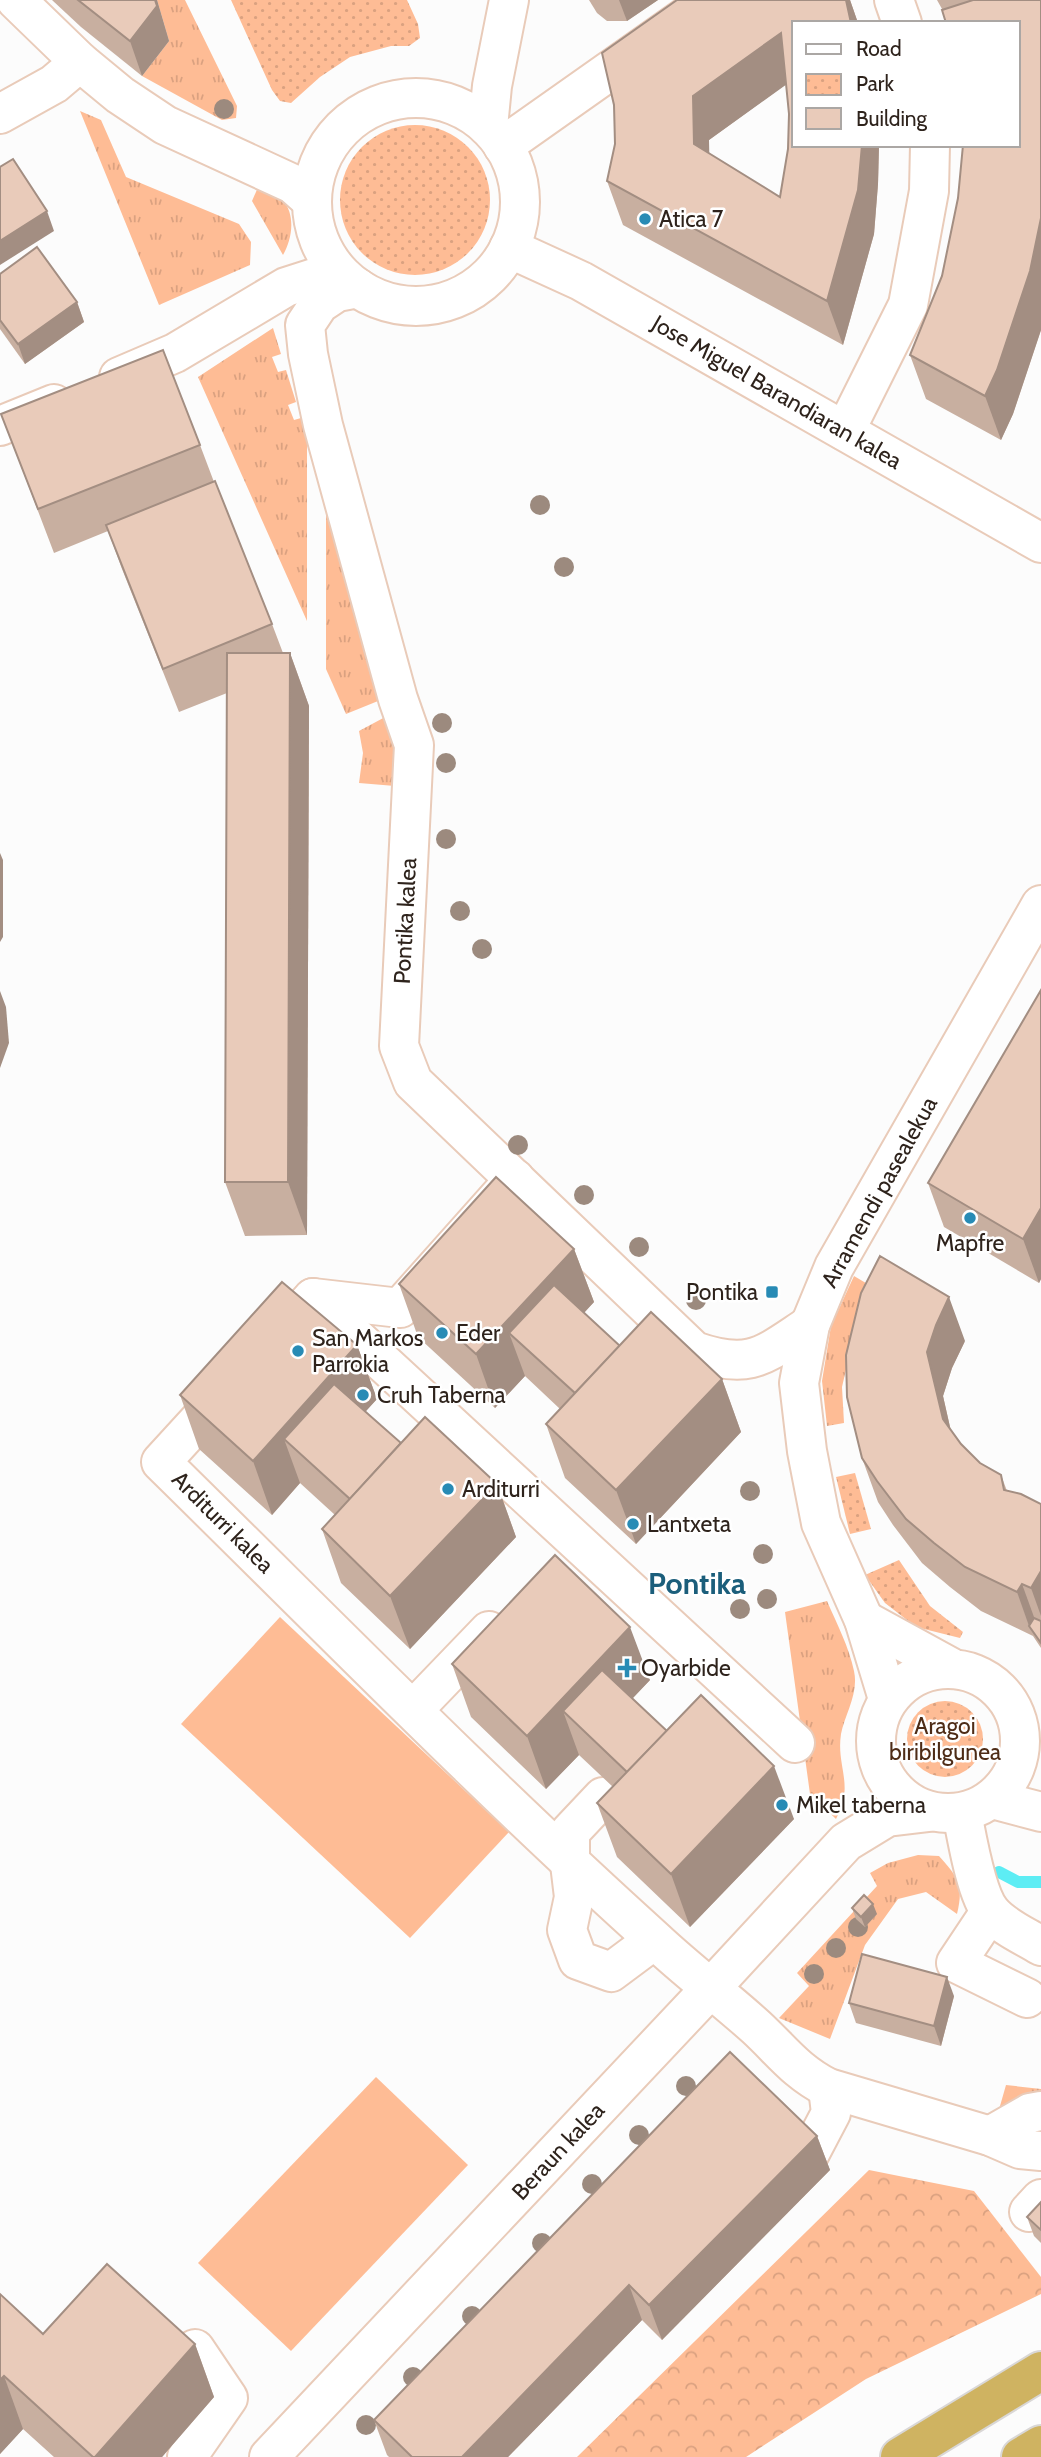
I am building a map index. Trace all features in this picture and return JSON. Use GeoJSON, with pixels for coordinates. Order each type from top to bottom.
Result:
{"type":"FeatureCollection","features":[{"type":"Feature","properties":{"kind":"highway"},"geometry":{"type":"LineString","coordinates":[[900,2457],[1041,2371]]}},
{"type":"Feature","properties":{"kind":"highway"},"geometry":{"type":"LineString","coordinates":[[1021,2457],[1041,2445]]}},
{"type":"Feature","properties":{"kind":"street"},"geometry":{"type":"LineString","coordinates":[[495,137],[492,86],[509,0]]}},
{"type":"Feature","properties":{"kind":"street"},"geometry":{"type":"LineString","coordinates":[[495,137],[710,0]]}},
{"type":"Feature","properties":{"kind":"street"},"geometry":{"type":"LineString","coordinates":[[894,0],[901,21]]}},
{"type":"Feature","properties":{"kind":"street"},"geometry":{"type":"LineString","coordinates":[[12,10],[120,94],[165,125],[293,184],[311,200]]}},
{"type":"Feature","properties":{"kind":"street"},"geometry":{"type":"LineString","coordinates":[[0,114],[54,84],[80,62]]}},
{"type":"Feature","properties":{"kind":"street"},"geometry":{"type":"LineString","coordinates":[[408,98],[440,101],[471,114],[495,137],[512,162],[519,183],[518,225],[498,267],[480,284],[447,302],[421,306],[400,306],[384,302],[368,295],[347,279],[319,240],[313,222],[311,200],[317,169],[332,139],[354,118],[375,106],[408,98]]}},
{"type":"Feature","properties":{"kind":"street"},"geometry":{"type":"LineString","coordinates":[[845,431],[908,305],[929,191],[930,147]]}},
{"type":"Feature","properties":{"kind":"street","name":"Jose Miguel Barandiaran kalea"},"geometry":{"type":"LineString","coordinates":[[509,248],[581,281],[1041,543]]}},
{"type":"Feature","properties":{"kind":"street"},"geometry":{"type":"LineString","coordinates":[[0,426],[175,353],[286,288],[347,279]]}},
{"type":"Feature","properties":{"kind":"street","name":"Pontika kalea"},"geometry":{"type":"LineString","coordinates":[[347,279],[337,292],[319,304],[305,325],[308,354],[323,425],[398,699],[414,745],[399,1046],[413,1082],[694,1350],[717,1359],[732,1361],[763,1356],[810,1325]]}},
{"type":"Feature","properties":{"kind":"street","name":"Arramendi pasealekua"},"geometry":{"type":"LineString","coordinates":[[888,1699],[864,1620],[821,1523],[807,1451],[799,1383],[810,1325],[834,1267],[1041,905]]}},
{"type":"Feature","properties":{"kind":"street"},"geometry":{"type":"LineString","coordinates":[[313,1298],[400,1308],[514,1180]]}},
{"type":"Feature","properties":{"kind":"street"},"geometry":{"type":"LineString","coordinates":[[313,1298],[795,1743]]}},
{"type":"Feature","properties":{"kind":"street","name":"Arditurri kalea"},"geometry":{"type":"LineString","coordinates":[[313,1298],[161,1462],[570,1864],[757,2028],[785,2059],[810,2079],[828,2088],[990,2136],[1020,2149],[1041,2151]]}},
{"type":"Feature","properties":{"kind":"street"},"geometry":{"type":"LineString","coordinates":[[547,1570],[576,1540]]}},
{"type":"Feature","properties":{"kind":"street"},"geometry":{"type":"LineString","coordinates":[[413,1710],[509,1610]]}},
{"type":"Feature","properties":{"kind":"street"},"geometry":{"type":"LineString","coordinates":[[864,1620],[950,1667],[975,1673],[1005,1695],[1014,1710],[1031,1746],[1020,1755],[1010,1779],[961,1808]]}},
{"type":"Feature","properties":{"kind":"street"},"geometry":{"type":"LineString","coordinates":[[950,1667],[931,1670],[908,1679],[888,1699],[877,1721],[874,1740],[882,1773],[901,1798],[961,1808],[1041,1812]]}},
{"type":"Feature","properties":{"kind":"street","name":"Beraun kalea"},"geometry":{"type":"LineString","coordinates":[[846,1842],[862,1803],[877,1752]]}},
{"type":"Feature","properties":{"kind":"street"},"geometry":{"type":"LineString","coordinates":[[603,1797],[570,1832],[574,1898],[567,1930],[578,1960],[611,1972],[654,1940]]}},
{"type":"Feature","properties":{"kind":"street"},"geometry":{"type":"LineString","coordinates":[[961,1808],[982,1896],[990,1912],[1041,1946]]}},
{"type":"Feature","properties":{"kind":"street","name":"Beraun kalea"},"geometry":{"type":"LineString","coordinates":[[269,2457],[846,1842],[887,1817],[961,1808]]}},
{"type":"Feature","properties":{"kind":"street"},"geometry":{"type":"LineString","coordinates":[[990,1912],[956,1963],[1027,1998]]}},
{"type":"Feature","properties":{"kind":"street"},"geometry":{"type":"LineString","coordinates":[[772,2096],[780,2085],[785,2059]]}},
{"type":"Feature","properties":{"kind":"street"},"geometry":{"type":"LineString","coordinates":[[810,2153],[831,2113],[828,2088]]}},
{"type":"Feature","properties":{"kind":"street"},"geometry":{"type":"LineString","coordinates":[[990,2136],[1030,2113],[1041,2111]]}},
{"type":"Feature","properties":{"kind":"street"},"geometry":{"type":"LineString","coordinates":[[187,2457],[228,2398],[195,2349]]}},
{"type":"Feature","properties":{"kind":"green space"},"geometry":{"type":"Polygon","coordinates":[[[157,0],[185,0],[237,106],[236,118],[222,120],[142,76],[169,41],[157,0]]]}},
{"type":"Feature","properties":{"kind":"green space"},"geometry":{"type":"Polygon","coordinates":[[[231,0],[407,0],[418,24],[420,38],[409,46],[391,46],[350,57],[320,77],[291,103],[280,101],[272,90],[231,0]]]}},
{"type":"Feature","properties":{"kind":"green space"},"geometry":{"type":"Polygon","coordinates":[[[80,111],[101,120],[126,177],[239,224],[251,242],[250,265],[159,305],[80,111]]]}},
{"type":"Feature","properties":{"kind":"green space"},"geometry":{"type":"Polygon","coordinates":[[[415,125],[444,131],[468,147],[484,171],[490,200],[484,229],[468,253],[444,269],[415,275],[386,269],[362,253],[346,229],[340,200],[346,171],[362,147],[386,131],[415,125]]]}},
{"type":"Feature","properties":{"kind":"green space"},"geometry":{"type":"Polygon","coordinates":[[[259,185],[281,198],[290,213],[289,242],[283,255],[252,201],[259,185]]]}},
{"type":"Feature","properties":{"kind":"green space"},"geometry":{"type":"Polygon","coordinates":[[[273,328],[281,354],[272,357],[278,372],[286,370],[296,402],[288,405],[294,420],[301,418],[307,434],[307,621],[198,377],[273,328]]]}},
{"type":"Feature","properties":{"kind":"green space"},"geometry":{"type":"Polygon","coordinates":[[[326,505],[383,699],[346,714],[326,669],[326,505]]]}},
{"type":"Feature","properties":{"kind":"green space"},"geometry":{"type":"Polygon","coordinates":[[[387,716],[396,751],[395,786],[359,783],[363,753],[359,731],[387,716]]]}},
{"type":"Feature","properties":{"kind":"green space"},"geometry":{"type":"Polygon","coordinates":[[[854,1276],[876,1289],[854,1335],[842,1387],[844,1423],[827,1426],[822,1381],[831,1326],[854,1276]]]}},
{"type":"Feature","properties":{"kind":"green space"},"geometry":{"type":"Polygon","coordinates":[[[855,1473],[871,1529],[850,1534],[836,1477],[855,1473]]]}},
{"type":"Feature","properties":{"kind":"green space"},"geometry":{"type":"Polygon","coordinates":[[[899,1560],[930,1606],[963,1632],[960,1638],[916,1627],[885,1603],[865,1575],[899,1560]]]}},
{"type":"Feature","properties":{"kind":"green space"},"geometry":{"type":"Polygon","coordinates":[[[827,1601],[849,1653],[855,1679],[841,1734],[845,1786],[836,1819],[810,1794],[785,1612],[827,1601]]]}},
{"type":"Feature","properties":{"kind":"green space"},"geometry":{"type":"Polygon","coordinates":[[[280,1617],[509,1832],[410,1938],[181,1724],[280,1617]]]}},
{"type":"Feature","properties":{"kind":"green space","name":"Aragoi biribilgunea"},"geometry":{"type":"Polygon","coordinates":[[[938,1701],[952,1701],[966,1707],[977,1718],[983,1739],[980,1754],[972,1766],[952,1777],[938,1777],[924,1771],[913,1760],[907,1746],[907,1732],[913,1718],[924,1707],[938,1701]]]}},
{"type":"Feature","properties":{"kind":"green space"},"geometry":{"type":"Polygon","coordinates":[[[918,1855],[939,1856],[955,1876],[960,1896],[957,1914],[926,1892],[898,1899],[865,1945],[830,2039],[779,2018],[809,1986],[797,1973],[877,1886],[870,1873],[888,1863],[918,1855]]]}},
{"type":"Feature","properties":{"kind":"green space"},"geometry":{"type":"Polygon","coordinates":[[[376,2077],[468,2165],[291,2351],[198,2263],[376,2077]]]}},
{"type":"Feature","properties":{"kind":"green space"},"geometry":{"type":"Polygon","coordinates":[[[1006,2085],[1041,2089],[1041,2092],[1023,2097],[998,2113],[1006,2085]]]}},
{"type":"Feature","properties":{"kind":"green space"},"geometry":{"type":"Polygon","coordinates":[[[869,2170],[974,2191],[1041,2277],[1041,2294],[866,2379],[746,2457],[577,2457],[869,2170]]]}},
{"type":"Feature","properties":{"kind":"building"},"geometry":{"type":"Polygon","coordinates":[[[78,0],[155,0],[157,6],[130,41],[78,0]]]}},
{"type":"Feature","properties":{"kind":"building"},"geometry":{"type":"Polygon","coordinates":[[[677,0],[846,0],[851,21],[792,21],[792,147],[862,147],[858,190],[827,301],[607,181],[615,144],[614,105],[602,53],[677,0]],[[781,33],[693,96],[694,144],[780,197],[788,149],[789,114],[781,33]]]}},
{"type":"Feature","properties":{"kind":"building"},"geometry":{"type":"Polygon","coordinates":[[[973,0],[1041,0],[1041,218],[1030,271],[997,370],[985,396],[910,355],[942,276],[958,198],[963,147],[1020,147],[1020,21],[945,21],[942,10],[973,0]]]}},
{"type":"Feature","properties":{"kind":"building"},"geometry":{"type":"Polygon","coordinates":[[[13,159],[47,211],[0,241],[0,167],[13,159]]]}},
{"type":"Feature","properties":{"kind":"building"},"geometry":{"type":"Polygon","coordinates":[[[37,247],[77,302],[18,344],[0,320],[0,274],[37,247]]]}},
{"type":"Feature","properties":{"kind":"building"},"geometry":{"type":"Polygon","coordinates":[[[163,350],[200,445],[38,509],[1,414],[163,350]]]}},
{"type":"Feature","properties":{"kind":"building"},"geometry":{"type":"Polygon","coordinates":[[[215,481],[272,624],[163,669],[106,525],[215,481]]]}},
{"type":"Feature","properties":{"kind":"building"},"geometry":{"type":"Polygon","coordinates":[[[227,653],[290,653],[288,1182],[225,1182],[227,653]]]}},
{"type":"Feature","properties":{"kind":"building"},"geometry":{"type":"Polygon","coordinates":[[[1041,990],[1041,1208],[1023,1239],[928,1183],[1041,990]]]}},
{"type":"Feature","properties":{"kind":"building"},"geometry":{"type":"Polygon","coordinates":[[[496,1177],[574,1249],[476,1354],[399,1284],[496,1177]]]}},
{"type":"Feature","properties":{"kind":"building"},"geometry":{"type":"Polygon","coordinates":[[[880,1256],[949,1297],[927,1352],[943,1419],[961,1444],[980,1463],[1001,1475],[1004,1490],[1021,1494],[1041,1504],[1041,1571],[1031,1588],[1022,1584],[1017,1592],[965,1567],[906,1519],[862,1458],[847,1397],[846,1355],[861,1293],[880,1256]]]}},
{"type":"Feature","properties":{"kind":"building"},"geometry":{"type":"Polygon","coordinates":[[[282,1282],[357,1345],[253,1461],[180,1395],[282,1282]]]}},
{"type":"Feature","properties":{"kind":"building"},"geometry":{"type":"Polygon","coordinates":[[[554,1285],[620,1346],[575,1393],[509,1333],[554,1285]]]}},
{"type":"Feature","properties":{"kind":"building"},"geometry":{"type":"Polygon","coordinates":[[[651,1312],[722,1379],[616,1490],[546,1424],[651,1312]]]}},
{"type":"Feature","properties":{"kind":"building"},"geometry":{"type":"Polygon","coordinates":[[[334,1384],[401,1443],[350,1499],[284,1439],[334,1384]]]}},
{"type":"Feature","properties":{"kind":"building"},"geometry":{"type":"Polygon","coordinates":[[[425,1417],[497,1484],[390,1596],[322,1529],[425,1417]]]}},
{"type":"Feature","properties":{"kind":"building"},"geometry":{"type":"Polygon","coordinates":[[[555,1555],[630,1627],[527,1736],[452,1664],[555,1555]]]}},
{"type":"Feature","properties":{"kind":"building"},"geometry":{"type":"Polygon","coordinates":[[[1034,1618],[1041,1621],[1041,1643],[1029,1626],[1034,1618]]]}},
{"type":"Feature","properties":{"kind":"building"},"geometry":{"type":"Polygon","coordinates":[[[602,1670],[667,1731],[627,1772],[563,1711],[602,1670]]]}},
{"type":"Feature","properties":{"kind":"building"},"geometry":{"type":"Polygon","coordinates":[[[701,1695],[774,1766],[671,1874],[597,1803],[701,1695]]]}},
{"type":"Feature","properties":{"kind":"building"},"geometry":{"type":"Polygon","coordinates":[[[864,1895],[873,1904],[861,1917],[852,1908],[864,1895]]]}},
{"type":"Feature","properties":{"kind":"building"},"geometry":{"type":"Polygon","coordinates":[[[862,1954],[947,1977],[934,2026],[849,2003],[862,1954]]]}},
{"type":"Feature","properties":{"kind":"building"},"geometry":{"type":"Polygon","coordinates":[[[730,2052],[817,2136],[649,2305],[629,2285],[462,2457],[412,2457],[374,2420],[730,2052]]]}},
{"type":"Feature","properties":{"kind":"building"},"geometry":{"type":"Polygon","coordinates":[[[1041,2202],[1041,2230],[1027,2217],[1041,2202]]]}},
{"type":"Feature","properties":{"kind":"building"},"geometry":{"type":"Polygon","coordinates":[[[107,2264],[195,2344],[93,2457],[4,2376],[0,2380],[0,2294],[43,2334],[107,2264]]]}},
{"type":"Feature","properties":{"kind":"waterway"},"geometry":{"type":"LineString","coordinates":[[999,1872],[1018,1882],[1041,1882]]}},
{"type":"Feature","properties":{"kind":"place","name":"Atica 7"},"geometry":{"type":"Point","coordinates":[645,219]}},
{"type":"Feature","properties":{"kind":"place","name":"Mapfre"},"geometry":{"type":"Point","coordinates":[970,1218]}},
{"type":"Feature","properties":{"kind":"place","name":"Pontika"},"geometry":{"type":"Point","coordinates":[772,1292]}},
{"type":"Feature","properties":{"kind":"place","name":"Eder"},"geometry":{"type":"Point","coordinates":[442,1333]}},
{"type":"Feature","properties":{"kind":"place","name":"San Markos Parrokia"},"geometry":{"type":"Point","coordinates":[298,1351]}},
{"type":"Feature","properties":{"kind":"place","name":"Cruh Taberna"},"geometry":{"type":"Point","coordinates":[363,1395]}},
{"type":"Feature","properties":{"kind":"place","name":"Arditurri"},"geometry":{"type":"Point","coordinates":[448,1489]}},
{"type":"Feature","properties":{"kind":"place","name":"Lantxeta"},"geometry":{"type":"Point","coordinates":[633,1524]}},
{"type":"Feature","properties":{"kind":"place","name":"Oyarbide"},"geometry":{"type":"Point","coordinates":[627,1668]}},
{"type":"Feature","properties":{"kind":"place","name":"Mikel taberna"},"geometry":{"type":"Point","coordinates":[782,1805]}},
{"type":"Feature","properties":{"kind":"district","name":"Pontika"},"geometry":{"type":"Point","coordinates":[697,1583]}}]}
